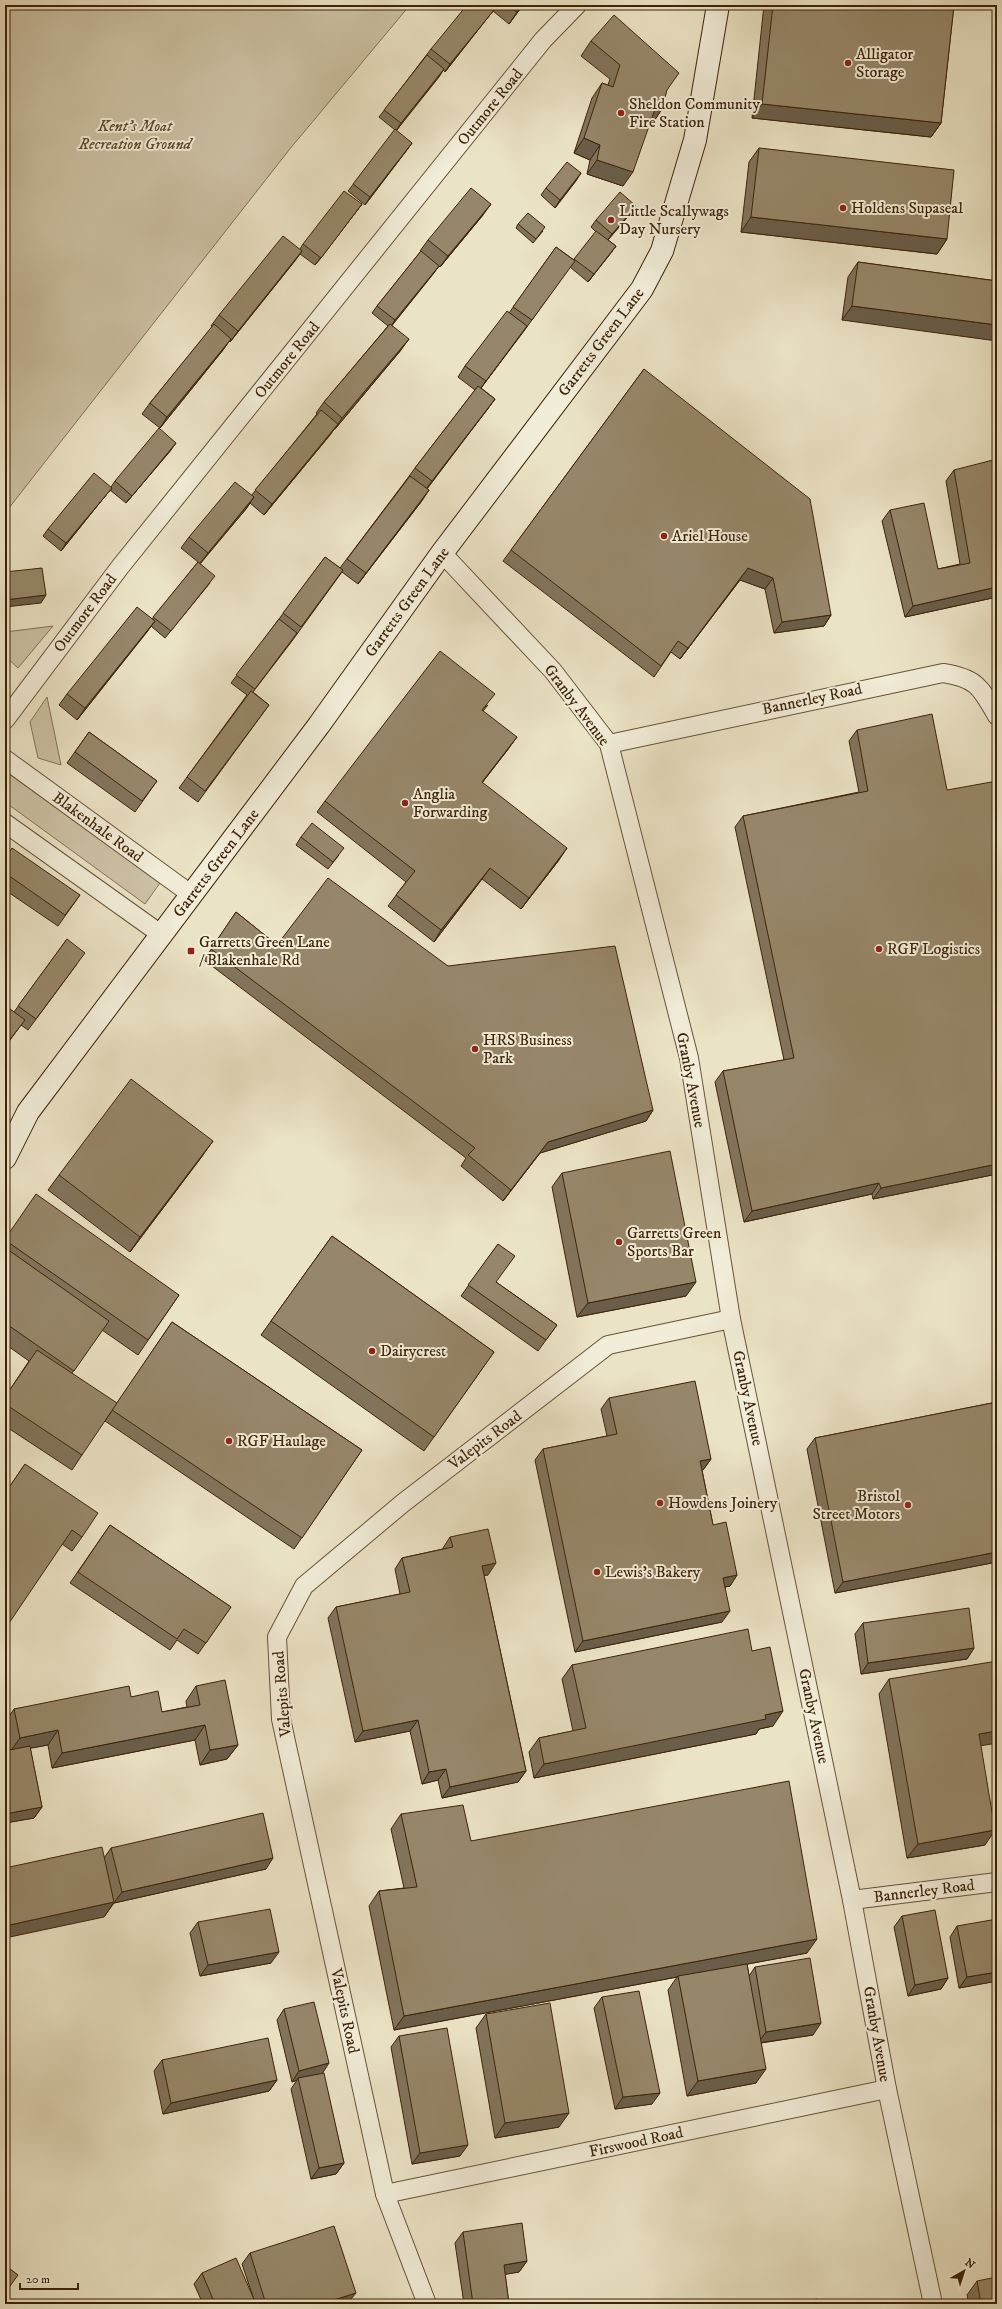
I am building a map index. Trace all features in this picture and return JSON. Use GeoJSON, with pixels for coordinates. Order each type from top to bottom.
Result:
{"type":"FeatureCollection","features":[{"type":"Feature","properties":{"kind":"street","name":"Outmore Road"},"geometry":{"type":"LineString","coordinates":[[5,720],[120,567],[543,40],[577,5]]}},
{"type":"Feature","properties":{"kind":"street","name":"Garretts Green Lane"},"geometry":{"type":"LineString","coordinates":[[5,1158],[28,1112],[319,725],[442,553],[642,289],[658,257],[672,220],[695,140],[718,5]]}},
{"type":"Feature","properties":{"kind":"street","name":"Granby Avenue"},"geometry":{"type":"LineString","coordinates":[[442,553],[553,671],[610,744],[689,1058],[732,1318],[852,1900],[887,2089],[933,2304]]}},
{"type":"Feature","properties":{"kind":"street","name":"Bannerley Road"},"geometry":{"type":"LineString","coordinates":[[610,744],[943,673],[962,676],[981,689],[997,716]]}},
{"type":"Feature","properties":{"kind":"street","name":"Blakenhale Road"},"geometry":{"type":"LineString","coordinates":[[5,759],[192,895]]}},
{"type":"Feature","properties":{"kind":"street"},"geometry":{"type":"LineString","coordinates":[[5,823],[162,934]]}},
{"type":"Feature","properties":{"kind":"street","name":"Valepits Road"},"geometry":{"type":"LineString","coordinates":[[427,2304],[385,2194],[281,1718],[277,1637],[304,1586],[403,1503],[608,1345],[732,1318]]}},
{"type":"Feature","properties":{"kind":"street","name":"Bannerley Road"},"geometry":{"type":"LineString","coordinates":[[852,1900],[997,1882]]}},
{"type":"Feature","properties":{"kind":"street","name":"Firswood Road"},"geometry":{"type":"LineString","coordinates":[[385,2194],[887,2089]]}},
{"type":"Feature","properties":{"kind":"green space","name":"Kent's Moat Recreation Ground"},"geometry":{"type":"Polygon","coordinates":[[[5,5],[410,5],[289,150],[5,513],[5,5]]]}},
{"type":"Feature","properties":{"kind":"green space"},"geometry":{"type":"Polygon","coordinates":[[[53,626],[18,668],[5,656],[5,632],[53,626]]]}},
{"type":"Feature","properties":{"kind":"green space"},"geometry":{"type":"Polygon","coordinates":[[[47,697],[61,765],[38,758],[30,722],[47,697]]]}},
{"type":"Feature","properties":{"kind":"green space"},"geometry":{"type":"Polygon","coordinates":[[[5,771],[160,883],[145,904],[5,802],[5,771]]]}},
{"type":"Feature","properties":{"kind":"building"},"geometry":{"type":"Polygon","coordinates":[[[467,5],[488,5],[494,10],[450,64],[431,49],[467,5]]]}},
{"type":"Feature","properties":{"kind":"building"},"geometry":{"type":"Polygon","coordinates":[[[507,5],[522,5],[517,12],[507,5]]]}},
{"type":"Feature","properties":{"kind":"building","name":"Alligator Storage"},"geometry":{"type":"Polygon","coordinates":[[[773,5],[954,5],[941,123],[762,104],[773,5]]]}},
{"type":"Feature","properties":{"kind":"building","name":"Sheldon Community Fire Station"},"geometry":{"type":"Polygon","coordinates":[[[614,15],[679,73],[667,90],[662,109],[656,106],[633,172],[597,160],[600,145],[584,138],[602,83],[613,87],[620,65],[591,41],[614,15]]]}},
{"type":"Feature","properties":{"kind":"building"},"geometry":{"type":"Polygon","coordinates":[[[427,55],[444,69],[401,123],[384,110],[427,55]]]}},
{"type":"Feature","properties":{"kind":"building"},"geometry":{"type":"Polygon","coordinates":[[[395,129],[412,143],[370,197],[353,184],[395,129]]]}},
{"type":"Feature","properties":{"kind":"building","name":"Holdens Supaseal"},"geometry":{"type":"Polygon","coordinates":[[[759,148],[954,170],[947,239],[751,217],[759,148]]]}},
{"type":"Feature","properties":{"kind":"building"},"geometry":{"type":"Polygon","coordinates":[[[567,162],[581,173],[560,200],[546,188],[567,162]]]}},
{"type":"Feature","properties":{"kind":"building"},"geometry":{"type":"Polygon","coordinates":[[[471,188],[491,204],[448,256],[428,240],[471,188]]]}},
{"type":"Feature","properties":{"kind":"building"},"geometry":{"type":"Polygon","coordinates":[[[344,191],[362,204],[321,258],[303,244],[344,191]]]}},
{"type":"Feature","properties":{"kind":"building","name":"Little Scallywags Day Nursery"},"geometry":{"type":"Polygon","coordinates":[[[620,192],[636,206],[612,234],[596,220],[620,192]]]}},
{"type":"Feature","properties":{"kind":"building"},"geometry":{"type":"Polygon","coordinates":[[[528,213],[545,227],[536,239],[518,224],[528,213]]]}},
{"type":"Feature","properties":{"kind":"building"},"geometry":{"type":"Polygon","coordinates":[[[596,231],[616,246],[594,274],[574,259],[596,231]]]}},
{"type":"Feature","properties":{"kind":"building"},"geometry":{"type":"Polygon","coordinates":[[[283,236],[302,251],[238,331],[219,315],[283,236]]]}},
{"type":"Feature","properties":{"kind":"building"},"geometry":{"type":"Polygon","coordinates":[[[556,247],[575,261],[532,320],[513,307],[556,247]]]}},
{"type":"Feature","properties":{"kind":"building"},"geometry":{"type":"Polygon","coordinates":[[[421,251],[439,266],[395,320],[377,306],[421,251]]]}},
{"type":"Feature","properties":{"kind":"building"},"geometry":{"type":"Polygon","coordinates":[[[858,262],[997,281],[997,325],[852,306],[858,262]]]}},
{"type":"Feature","properties":{"kind":"building"},"geometry":{"type":"Polygon","coordinates":[[[507,311],[527,326],[486,381],[465,366],[507,311]]]}},
{"type":"Feature","properties":{"kind":"building"},"geometry":{"type":"Polygon","coordinates":[[[214,324],[231,339],[167,417],[150,403],[214,324]]]}},
{"type":"Feature","properties":{"kind":"building"},"geometry":{"type":"Polygon","coordinates":[[[390,324],[409,339],[342,418],[324,402],[390,324]]]}},
{"type":"Feature","properties":{"kind":"building","name":"Ariel House"},"geometry":{"type":"Polygon","coordinates":[[[644,369],[810,499],[831,615],[782,622],[773,578],[748,568],[688,648],[678,641],[661,666],[511,550],[644,369]]]}},
{"type":"Feature","properties":{"kind":"building"},"geometry":{"type":"Polygon","coordinates":[[[478,386],[495,399],[432,481],[415,468],[478,386]]]}},
{"type":"Feature","properties":{"kind":"building"},"geometry":{"type":"Polygon","coordinates":[[[321,410],[338,424],[272,504],[255,490],[321,410]]]}},
{"type":"Feature","properties":{"kind":"building"},"geometry":{"type":"Polygon","coordinates":[[[159,428],[176,443],[132,496],[115,481],[159,428]]]}},
{"type":"Feature","properties":{"kind":"building"},"geometry":{"type":"Polygon","coordinates":[[[997,459],[997,587],[913,606],[890,510],[924,503],[938,569],[970,563],[954,470],[997,459]]]}},
{"type":"Feature","properties":{"kind":"building"},"geometry":{"type":"Polygon","coordinates":[[[94,473],[112,488],[66,543],[48,529],[94,473]]]}},
{"type":"Feature","properties":{"kind":"building"},"geometry":{"type":"Polygon","coordinates":[[[410,476],[429,490],[366,573],[347,559],[410,476]]]}},
{"type":"Feature","properties":{"kind":"building"},"geometry":{"type":"Polygon","coordinates":[[[235,482],[254,497],[208,553],[189,537],[235,482]]]}},
{"type":"Feature","properties":{"kind":"building"},"geometry":{"type":"Polygon","coordinates":[[[325,557],[343,570],[301,627],[283,613],[325,557]]]}},
{"type":"Feature","properties":{"kind":"building"},"geometry":{"type":"Polygon","coordinates":[[[198,562],[215,576],[171,631],[153,617],[198,562]]]}},
{"type":"Feature","properties":{"kind":"building"},"geometry":{"type":"Polygon","coordinates":[[[42,568],[46,595],[5,600],[5,572],[42,568]]]}},
{"type":"Feature","properties":{"kind":"building"},"geometry":{"type":"Polygon","coordinates":[[[137,607],[155,621],[85,708],[67,694],[137,607]]]}},
{"type":"Feature","properties":{"kind":"building"},"geometry":{"type":"Polygon","coordinates":[[[279,619],[297,633],[255,689],[236,675],[279,619]]]}},
{"type":"Feature","properties":{"kind":"building","name":"Anglia Forwarding"},"geometry":{"type":"Polygon","coordinates":[[[440,651],[495,694],[482,710],[517,737],[482,782],[567,848],[529,898],[490,868],[441,930],[396,895],[415,871],[325,801],[440,651]]]}},
{"type":"Feature","properties":{"kind":"building"},"geometry":{"type":"Polygon","coordinates":[[[251,691],[269,705],[205,791],[187,777],[251,691]]]}},
{"type":"Feature","properties":{"kind":"building","name":"RGF Logistics"},"geometry":{"type":"Polygon","coordinates":[[[932,714],[947,790],[997,781],[997,1164],[881,1188],[879,1183],[752,1211],[723,1071],[794,1058],[743,816],[868,791],[857,730],[932,714]]]}},
{"type":"Feature","properties":{"kind":"building"},"geometry":{"type":"Polygon","coordinates":[[[89,732],[157,781],[142,801],[75,752],[89,732]]]}},
{"type":"Feature","properties":{"kind":"building"},"geometry":{"type":"Polygon","coordinates":[[[312,823],[344,848],[333,862],[301,837],[312,823]]]}},
{"type":"Feature","properties":{"kind":"building"},"geometry":{"type":"Polygon","coordinates":[[[12,848],[80,895],[65,915],[5,873],[5,859],[12,848]]]}},
{"type":"Feature","properties":{"kind":"building","name":"HRS Business Park"},"geometry":{"type":"Polygon","coordinates":[[[328,878],[448,966],[615,946],[653,1110],[548,1142],[511,1190],[468,1155],[475,1148],[211,949],[236,912],[277,945],[328,878]]]}},
{"type":"Feature","properties":{"kind":"building"},"geometry":{"type":"Polygon","coordinates":[[[67,939],[85,953],[36,1019],[18,1006],[67,939]]]}},
{"type":"Feature","properties":{"kind":"building"},"geometry":{"type":"Polygon","coordinates":[[[6,1006],[25,1020],[5,1046],[5,1007],[6,1006]]]}},
{"type":"Feature","properties":{"kind":"building"},"geometry":{"type":"Polygon","coordinates":[[[131,1079],[213,1141],[140,1237],[59,1175],[131,1079]]]}},
{"type":"Feature","properties":{"kind":"building","name":"Garretts Green Sports Bar"},"geometry":{"type":"Polygon","coordinates":[[[670,1151],[696,1282],[588,1303],[562,1173],[670,1151]]]}},
{"type":"Feature","properties":{"kind":"building"},"geometry":{"type":"Polygon","coordinates":[[[36,1194],[179,1295],[148,1340],[5,1240],[36,1194]]]}},
{"type":"Feature","properties":{"kind":"building","name":"Dairycrest"},"geometry":{"type":"Polygon","coordinates":[[[332,1236],[494,1352],[434,1437],[271,1321],[332,1236]]]}},
{"type":"Feature","properties":{"kind":"building"},"geometry":{"type":"Polygon","coordinates":[[[498,1244],[515,1256],[496,1282],[557,1325],[546,1340],[468,1285],[498,1244]]]}},
{"type":"Feature","properties":{"kind":"building"},"geometry":{"type":"Polygon","coordinates":[[[7,1249],[109,1321],[74,1371],[5,1323],[5,1252],[7,1249]]]}},
{"type":"Feature","properties":{"kind":"building","name":"RGF Haulage"},"geometry":{"type":"Polygon","coordinates":[[[172,1322],[362,1450],[302,1538],[112,1410],[172,1322]]]}},
{"type":"Feature","properties":{"kind":"building"},"geometry":{"type":"Polygon","coordinates":[[[37,1350],[117,1403],[82,1455],[5,1404],[5,1397],[37,1350]]]}},
{"type":"Feature","properties":{"kind":"building"},"geometry":{"type":"Polygon","coordinates":[[[695,1381],[711,1459],[700,1461],[713,1525],[726,1522],[737,1575],[723,1578],[730,1611],[583,1641],[543,1449],[617,1434],[609,1398],[695,1381]]]}},
{"type":"Feature","properties":{"kind":"building","name":"Bristol Street Motors"},"geometry":{"type":"Polygon","coordinates":[[[997,1402],[997,1552],[843,1582],[815,1438],[997,1402]]]}},
{"type":"Feature","properties":{"kind":"building"},"geometry":{"type":"Polygon","coordinates":[[[25,1464],[98,1513],[82,1537],[72,1530],[5,1629],[5,1482],[10,1486],[25,1464]]]}},
{"type":"Feature","properties":{"kind":"building"},"geometry":{"type":"Polygon","coordinates":[[[110,1525],[231,1607],[206,1643],[184,1629],[177,1639],[78,1572],[110,1525]]]}},
{"type":"Feature","properties":{"kind":"building"},"geometry":{"type":"Polygon","coordinates":[[[488,1529],[496,1563],[482,1566],[526,1771],[450,1787],[446,1769],[429,1772],[418,1720],[363,1731],[336,1607],[410,1592],[402,1558],[453,1547],[450,1537],[488,1529]]]}},
{"type":"Feature","properties":{"kind":"building"},"geometry":{"type":"Polygon","coordinates":[[[969,1608],[974,1648],[868,1663],[863,1623],[969,1608]]]}},
{"type":"Feature","properties":{"kind":"building"},"geometry":{"type":"Polygon","coordinates":[[[748,1629],[752,1651],[770,1647],[783,1711],[765,1715],[766,1719],[544,1764],[539,1738],[586,1728],[572,1665],[748,1629]]]}},
{"type":"Feature","properties":{"kind":"building"},"geometry":{"type":"Polygon","coordinates":[[[997,1661],[997,1731],[979,1734],[995,1830],[918,1844],[889,1679],[997,1661]]]}},
{"type":"Feature","properties":{"kind":"building"},"geometry":{"type":"Polygon","coordinates":[[[225,1680],[238,1745],[210,1750],[205,1725],[62,1753],[58,1730],[20,1738],[14,1709],[129,1686],[131,1697],[158,1691],[162,1712],[200,1705],[196,1686],[225,1680]]]}},
{"type":"Feature","properties":{"kind":"building"},"geometry":{"type":"Polygon","coordinates":[[[30,1746],[42,1807],[5,1814],[5,1751],[30,1746]]]}},
{"type":"Feature","properties":{"kind":"building"},"geometry":{"type":"Polygon","coordinates":[[[789,1781],[817,1939],[404,2016],[379,1891],[417,1887],[401,1814],[463,1805],[471,1841],[789,1781]]]}},
{"type":"Feature","properties":{"kind":"building"},"geometry":{"type":"Polygon","coordinates":[[[263,1813],[273,1858],[122,1892],[111,1848],[263,1813]]]}},
{"type":"Feature","properties":{"kind":"building"},"geometry":{"type":"Polygon","coordinates":[[[102,1847],[114,1902],[5,1926],[5,1868],[102,1847]]]}},
{"type":"Feature","properties":{"kind":"building"},"geometry":{"type":"Polygon","coordinates":[[[270,1909],[279,1952],[208,1965],[198,1922],[270,1909]]]}},
{"type":"Feature","properties":{"kind":"building"},"geometry":{"type":"Polygon","coordinates":[[[935,1910],[948,1978],[915,1985],[902,1916],[935,1910]]]}},
{"type":"Feature","properties":{"kind":"building"},"geometry":{"type":"Polygon","coordinates":[[[997,1919],[997,1972],[967,1977],[957,1926],[997,1919]]]}},
{"type":"Feature","properties":{"kind":"building"},"geometry":{"type":"Polygon","coordinates":[[[810,1958],[821,2023],[766,2032],[755,1967],[810,1958]]]}},
{"type":"Feature","properties":{"kind":"building"},"geometry":{"type":"Polygon","coordinates":[[[747,1964],[766,2069],[698,2081],[678,1976],[747,1964]]]}},
{"type":"Feature","properties":{"kind":"building"},"geometry":{"type":"Polygon","coordinates":[[[639,1991],[660,2093],[623,2097],[602,1997],[639,1991]]]}},
{"type":"Feature","properties":{"kind":"building"},"geometry":{"type":"Polygon","coordinates":[[[314,2002],[329,2063],[299,2071],[284,2009],[314,2002]]]}},
{"type":"Feature","properties":{"kind":"building"},"geometry":{"type":"Polygon","coordinates":[[[550,2003],[569,2113],[505,2123],[486,2014],[550,2003]]]}},
{"type":"Feature","properties":{"kind":"building"},"geometry":{"type":"Polygon","coordinates":[[[447,2028],[468,2145],[420,2153],[399,2036],[447,2028]]]}},
{"type":"Feature","properties":{"kind":"building"},"geometry":{"type":"Polygon","coordinates":[[[268,2038],[277,2080],[171,2103],[162,2060],[268,2038]]]}},
{"type":"Feature","properties":{"kind":"building"},"geometry":{"type":"Polygon","coordinates":[[[324,2073],[344,2163],[319,2168],[298,2078],[324,2073]]]}},
{"type":"Feature","properties":{"kind":"building"},"geometry":{"type":"Polygon","coordinates":[[[522,2223],[527,2261],[504,2265],[509,2304],[473,2304],[463,2232],[522,2223]]]}},
{"type":"Feature","properties":{"kind":"building"},"geometry":{"type":"Polygon","coordinates":[[[334,2226],[356,2293],[321,2304],[266,2304],[250,2253],[334,2226]]]}},
{"type":"Feature","properties":{"kind":"building"},"geometry":{"type":"Polygon","coordinates":[[[236,2258],[256,2304],[215,2304],[202,2273],[236,2258]]]}},
{"type":"Feature","properties":{"kind":"building"},"geometry":{"type":"Polygon","coordinates":[[[5,2265],[18,2275],[5,2293],[5,2265]]]}},
{"type":"Feature","properties":{"kind":"building"},"geometry":{"type":"Polygon","coordinates":[[[997,2277],[997,2304],[981,2304],[977,2281],[997,2277]]]}},
{"type":"Feature","properties":{"kind":"building"},"geometry":{"type":"Polygon","coordinates":[[[817,2299],[818,2304],[794,2304],[817,2299]]]}},
{"type":"Feature","properties":{"kind":"place","name":"Alligator Storage"},"geometry":{"type":"Point","coordinates":[848,63]}},
{"type":"Feature","properties":{"kind":"place","name":"Sheldon Community Fire Station"},"geometry":{"type":"Point","coordinates":[621,113]}},
{"type":"Feature","properties":{"kind":"place","name":"Holdens Supaseal"},"geometry":{"type":"Point","coordinates":[843,208]}},
{"type":"Feature","properties":{"kind":"place","name":"Little Scallywags Day Nursery"},"geometry":{"type":"Point","coordinates":[611,220]}},
{"type":"Feature","properties":{"kind":"place","name":"Ariel House"},"geometry":{"type":"Point","coordinates":[664,536]}},
{"type":"Feature","properties":{"kind":"place","name":"Anglia Forwarding"},"geometry":{"type":"Point","coordinates":[405,803]}},
{"type":"Feature","properties":{"kind":"place","name":"RGF Logistics"},"geometry":{"type":"Point","coordinates":[879,949]}},
{"type":"Feature","properties":{"kind":"place","name":"Garretts Green Lane / Blakenhale Rd"},"geometry":{"type":"Point","coordinates":[191,951]}},
{"type":"Feature","properties":{"kind":"place","name":"HRS Business Park"},"geometry":{"type":"Point","coordinates":[475,1049]}},
{"type":"Feature","properties":{"kind":"place","name":"Garretts Green Sports Bar"},"geometry":{"type":"Point","coordinates":[619,1242]}},
{"type":"Feature","properties":{"kind":"place","name":"Dairycrest"},"geometry":{"type":"Point","coordinates":[372,1351]}},
{"type":"Feature","properties":{"kind":"place","name":"RGF Haulage"},"geometry":{"type":"Point","coordinates":[229,1441]}},
{"type":"Feature","properties":{"kind":"place","name":"Howdens Joinery"},"geometry":{"type":"Point","coordinates":[660,1503]}},
{"type":"Feature","properties":{"kind":"place","name":"Bristol Street Motors"},"geometry":{"type":"Point","coordinates":[908,1505]}},
{"type":"Feature","properties":{"kind":"place","name":"Lewis's Bakery"},"geometry":{"type":"Point","coordinates":[597,1572]}}]}
